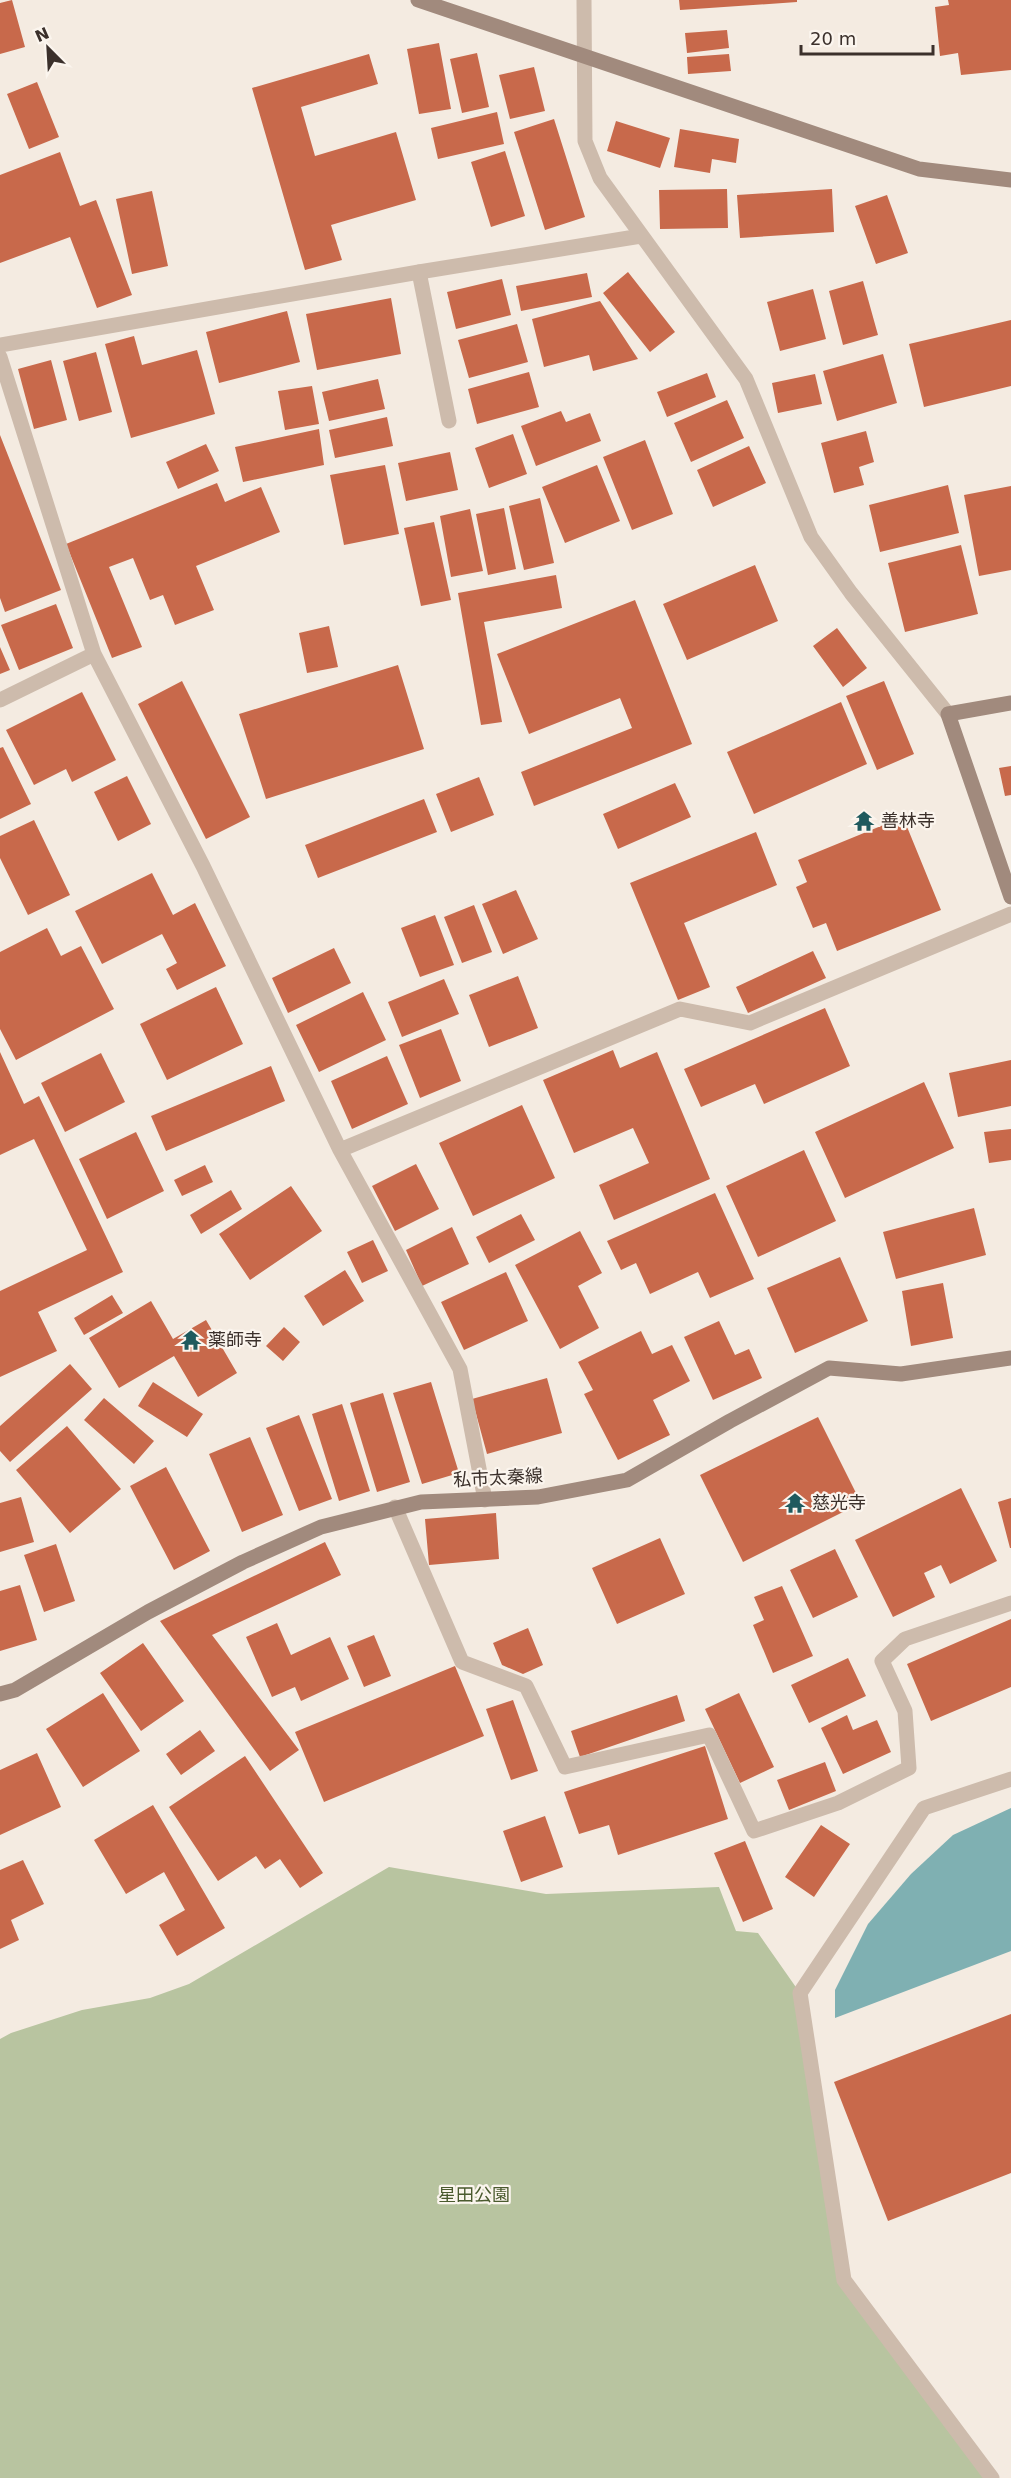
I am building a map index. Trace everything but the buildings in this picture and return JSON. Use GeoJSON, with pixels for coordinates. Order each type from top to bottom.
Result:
{"type":"FeatureCollection","features":[{"type":"Feature","properties":{"kind":"main road"},"geometry":{"type":"LineString","coordinates":[[418,0],[919,169],[1011,180]]}},
{"type":"Feature","properties":{"kind":"main road"},"geometry":{"type":"LineString","coordinates":[[1011,703],[948,714],[1011,897]]}},
{"type":"Feature","properties":{"kind":"main road","name":"私市太秦線"},"geometry":{"type":"LineString","coordinates":[[0,1694],[15,1690],[148,1612],[243,1562],[321,1527],[421,1502],[538,1497],[627,1480],[829,1368],[901,1374],[1011,1358]]}},
{"type":"Feature","properties":{"kind":"street"},"geometry":{"type":"LineString","coordinates":[[584,0],[585,141],[600,178],[746,379],[811,537],[851,593],[948,714]]}},
{"type":"Feature","properties":{"kind":"street"},"geometry":{"type":"LineString","coordinates":[[0,345],[641,236]]}},
{"type":"Feature","properties":{"kind":"street"},"geometry":{"type":"LineString","coordinates":[[419,272],[449,421]]}},
{"type":"Feature","properties":{"kind":"street"},"geometry":{"type":"LineString","coordinates":[[0,357],[94,654],[203,866],[340,1150],[460,1370],[484,1500]]}},
{"type":"Feature","properties":{"kind":"street"},"geometry":{"type":"LineString","coordinates":[[0,700],[94,654]]}},
{"type":"Feature","properties":{"kind":"street"},"geometry":{"type":"LineString","coordinates":[[340,1150],[680,1009],[750,1023],[1011,914]]}},
{"type":"Feature","properties":{"kind":"street"},"geometry":{"type":"LineString","coordinates":[[395,1507],[462,1662],[526,1686],[565,1767],[709,1735],[754,1831],[838,1803],[909,1768],[904,1711],[882,1660],[905,1639],[1011,1603]]}},
{"type":"Feature","properties":{"kind":"street"},"geometry":{"type":"LineString","coordinates":[[992,2478],[844,2280],[800,1992],[924,1808],[1011,1779]]}},
{"type":"Feature","properties":{"kind":"green space","name":"星田公園"},"geometry":{"type":"Polygon","coordinates":[[[389,1867],[546,1894],[719,1887],[736,1931],[758,1933],[800,1993],[844,2280],[992,2478],[0,2478],[0,2039],[11,2033],[82,2010],[150,1998],[189,1984],[389,1867]]]}},
{"type":"Feature","properties":{"kind":"water"},"geometry":{"type":"Polygon","coordinates":[[[1011,1808],[1011,1951],[835,2018],[835,1990],[868,1924],[911,1874],[953,1835],[1011,1808]]]}},
{"type":"Feature","properties":{"kind":"place","name":"善林寺"},"geometry":{"type":"Point","coordinates":[864,821]}},
{"type":"Feature","properties":{"kind":"place","name":"薬師寺"},"geometry":{"type":"Point","coordinates":[191,1340]}},
{"type":"Feature","properties":{"kind":"place","name":"慈光寺"},"geometry":{"type":"Point","coordinates":[795,1503]}}]}
